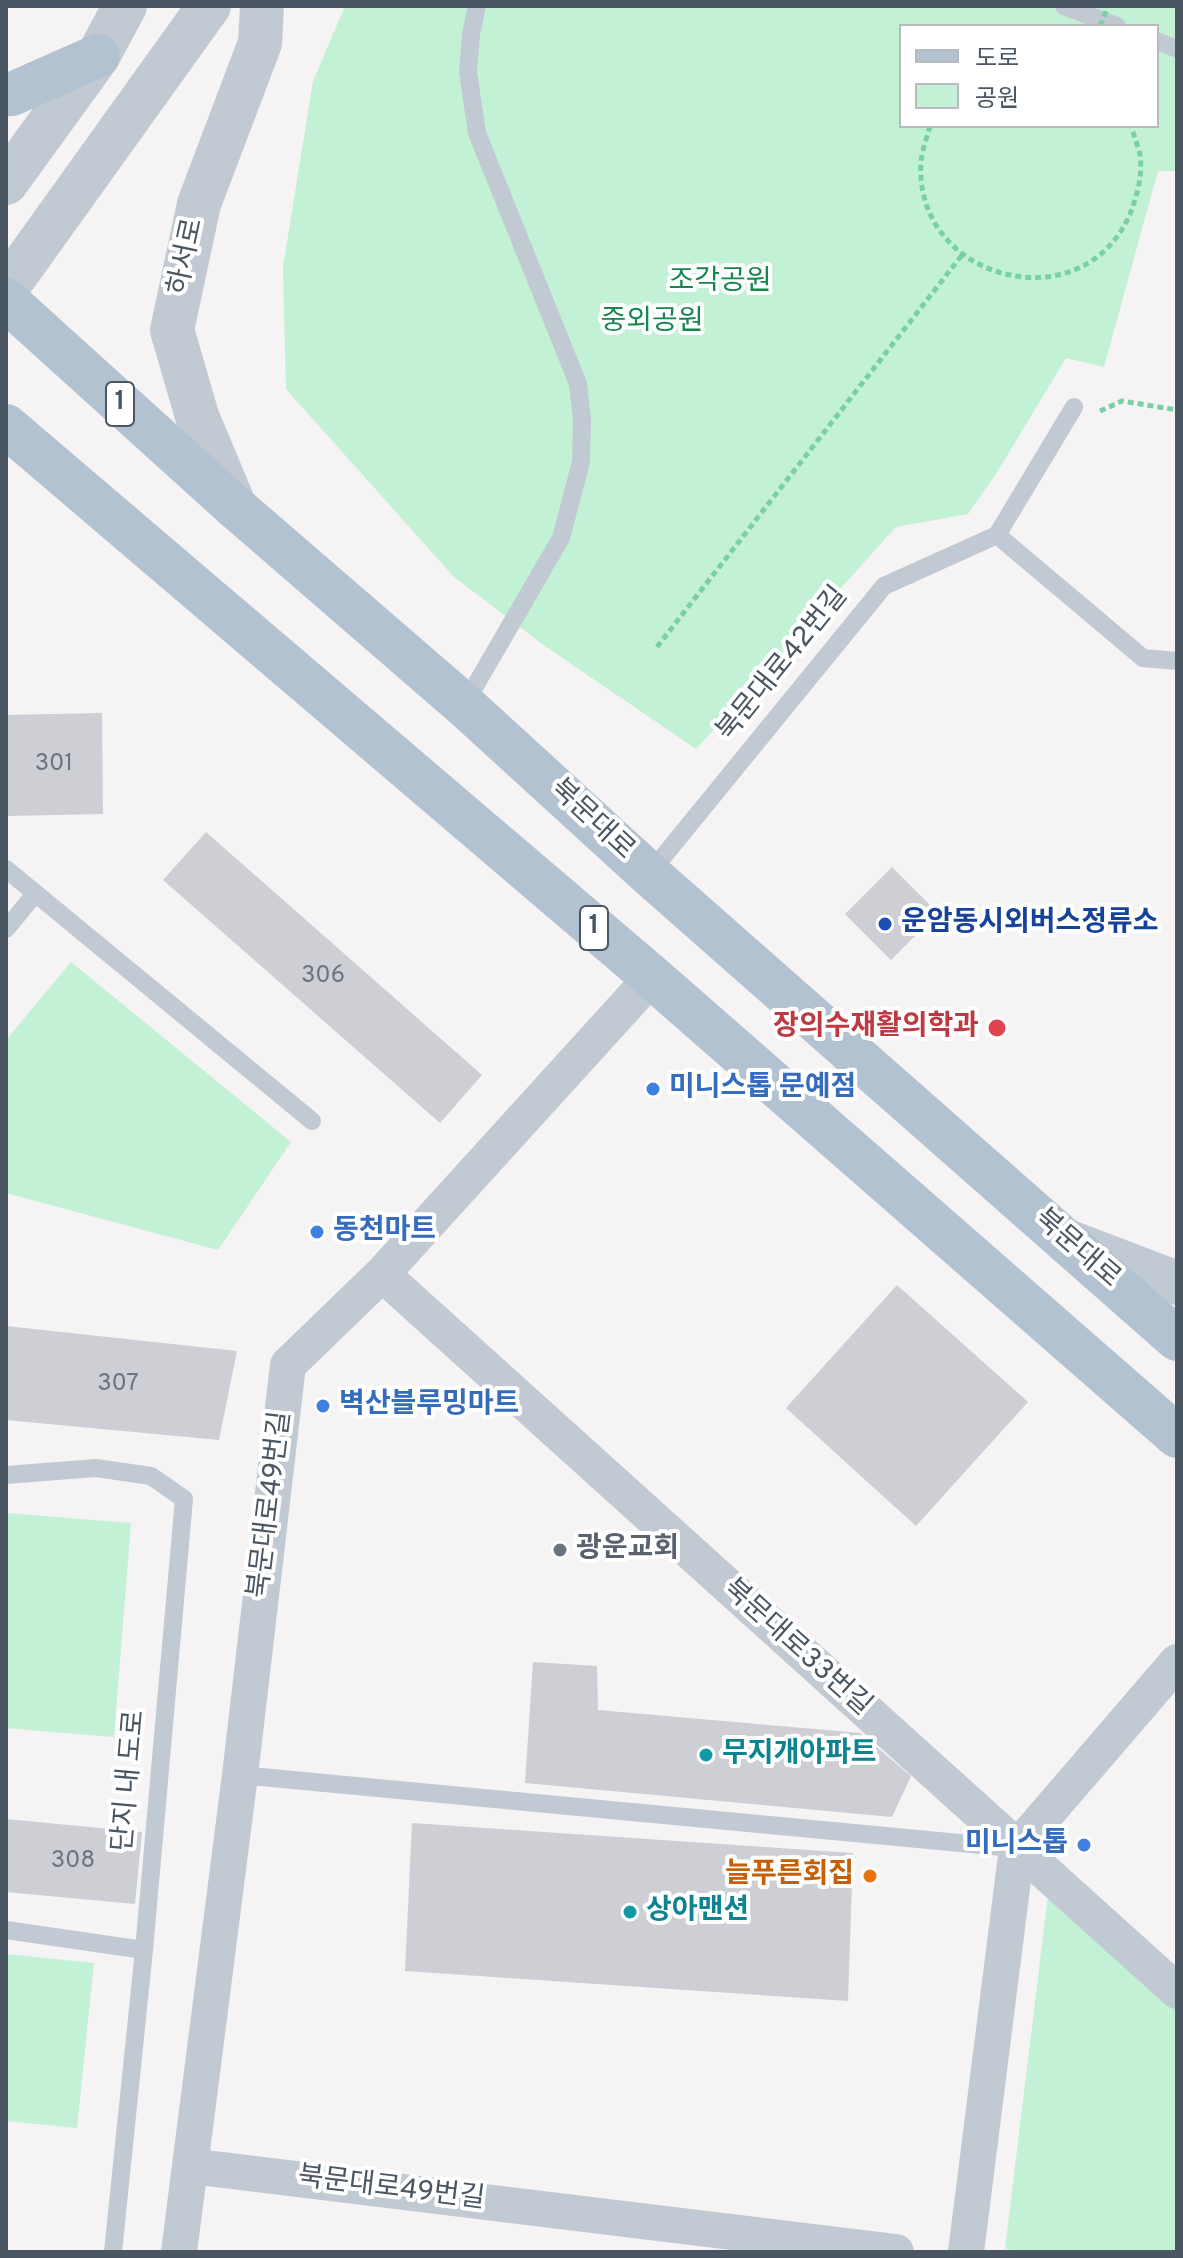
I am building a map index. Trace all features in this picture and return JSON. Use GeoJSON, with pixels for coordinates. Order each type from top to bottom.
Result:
{"type":"FeatureCollection","features":[{"type":"Feature","properties":{"kind":"main road"},"geometry":{"type":"LineString","coordinates":[[6,94],[98,56]]}},
{"type":"Feature","properties":{"kind":"main road","name":"북문대로"},"geometry":{"type":"LineString","coordinates":[[6,300],[235,507],[464,705],[649,874],[1177,1339]]}},
{"type":"Feature","properties":{"kind":"main road","name":"1"},"geometry":{"type":"LineString","coordinates":[[6,426],[652,977],[1177,1436]]}},
{"type":"Feature","properties":{"kind":"street"},"geometry":{"type":"LineString","coordinates":[[6,183],[98,56],[125,6]]}},
{"type":"Feature","properties":{"kind":"street"},"geometry":{"type":"LineString","coordinates":[[6,289],[209,6]]}},
{"type":"Feature","properties":{"kind":"street","name":"하서로"},"geometry":{"type":"LineString","coordinates":[[235,507],[197,416],[172,330],[199,204],[260,43],[262,6]]}},
{"type":"Feature","properties":{"kind":"street","name":"북문대로49번길"},"geometry":{"type":"LineString","coordinates":[[179,2252],[288,1365],[382,1274],[652,977]]}},
{"type":"Feature","properties":{"kind":"street"},"geometry":{"type":"LineString","coordinates":[[1066,1241],[1177,1283]]}},
{"type":"Feature","properties":{"kind":"street","name":"북문대로33번길"},"geometry":{"type":"LineString","coordinates":[[382,1274],[1177,1991]]}},
{"type":"Feature","properties":{"kind":"street"},"geometry":{"type":"LineString","coordinates":[[966,2252],[1017,1848],[1177,1662]]}},
{"type":"Feature","properties":{"kind":"street","name":"북문대로49번길"},"geometry":{"type":"LineString","coordinates":[[190,2166],[896,2252]]}},
{"type":"Feature","properties":{"kind":"lane"},"geometry":{"type":"LineString","coordinates":[[464,705],[561,538],[581,462],[582,419],[578,384],[477,133],[468,72],[477,6]]}},
{"type":"Feature","properties":{"kind":"lane"},"geometry":{"type":"LineString","coordinates":[[1064,6],[1112,24]]}},
{"type":"Feature","properties":{"kind":"lane"},"geometry":{"type":"LineString","coordinates":[[1074,407],[997,535],[1143,658],[1177,661]]}},
{"type":"Feature","properties":{"kind":"lane","name":"북문대로42번길"},"geometry":{"type":"LineString","coordinates":[[649,874],[884,586],[997,535]]}},
{"type":"Feature","properties":{"kind":"lane"},"geometry":{"type":"LineString","coordinates":[[6,869],[312,1121]]}},
{"type":"Feature","properties":{"kind":"lane"},"geometry":{"type":"LineString","coordinates":[[6,929],[35,894]]}},
{"type":"Feature","properties":{"kind":"lane","name":"단지 내 도로"},"geometry":{"type":"LineString","coordinates":[[6,1475],[96,1468],[151,1476],[184,1499],[144,1950],[113,2252]]}},
{"type":"Feature","properties":{"kind":"lane"},"geometry":{"type":"LineString","coordinates":[[240,1775],[1017,1848]]}},
{"type":"Feature","properties":{"kind":"lane"},"geometry":{"type":"LineString","coordinates":[[6,1930],[144,1950]]}},
{"type":"Feature","properties":{"kind":"path"},"geometry":{"type":"LineString","coordinates":[[930,128],[921,162],[925,196],[938,228],[962,255],[992,272],[1029,279],[1066,274],[1099,256],[1124,228],[1138,194],[1140,157],[1132,128]]}},
{"type":"Feature","properties":{"kind":"path"},"geometry":{"type":"LineString","coordinates":[[657,647],[962,255]]}},
{"type":"Feature","properties":{"kind":"path"},"geometry":{"type":"LineString","coordinates":[[1074,407],[1092,415],[1122,401],[1177,410]]}},
{"type":"Feature","properties":{"kind":"green space","name":"중외공원"},"geometry":{"type":"Polygon","coordinates":[[[345,6],[1177,6],[1177,171],[1158,171],[1104,367],[1066,358],[996,474],[968,514],[896,527],[696,749],[542,644],[453,576],[286,389],[283,267],[313,81],[345,6]]]}},
{"type":"Feature","properties":{"kind":"green space"},"geometry":{"type":"Polygon","coordinates":[[[71,962],[291,1142],[218,1250],[6,1193],[6,1040],[71,962]]]}},
{"type":"Feature","properties":{"kind":"green space"},"geometry":{"type":"Polygon","coordinates":[[[6,1513],[131,1523],[114,1737],[6,1728],[6,1513]]]}},
{"type":"Feature","properties":{"kind":"green space"},"geometry":{"type":"Polygon","coordinates":[[[1049,1887],[1177,2006],[1177,2252],[1028,2252],[1005,2249],[1049,1887]]]}},
{"type":"Feature","properties":{"kind":"green space"},"geometry":{"type":"Polygon","coordinates":[[[6,1954],[94,1963],[77,2128],[6,2121],[6,1954]]]}},
{"type":"Feature","properties":{"kind":"building"},"geometry":{"type":"Polygon","coordinates":[[[102,713],[103,814],[6,816],[6,715],[102,713]]]}},
{"type":"Feature","properties":{"kind":"building"},"geometry":{"type":"Polygon","coordinates":[[[206,832],[482,1075],[440,1123],[163,880],[206,832]]]}},
{"type":"Feature","properties":{"kind":"building"},"geometry":{"type":"Polygon","coordinates":[[[892,867],[938,913],[891,960],[845,914],[892,867]]]}},
{"type":"Feature","properties":{"kind":"building"},"geometry":{"type":"Polygon","coordinates":[[[897,1285],[1028,1402],[916,1526],[786,1408],[897,1285]]]}},
{"type":"Feature","properties":{"kind":"building"},"geometry":{"type":"Polygon","coordinates":[[[6,1326],[237,1351],[219,1440],[6,1420],[6,1326]]]}},
{"type":"Feature","properties":{"kind":"building","name":"무지개아파트"},"geometry":{"type":"Polygon","coordinates":[[[533,1662],[597,1666],[598,1710],[860,1733],[911,1776],[892,1817],[525,1783],[533,1662]]]}},
{"type":"Feature","properties":{"kind":"building"},"geometry":{"type":"Polygon","coordinates":[[[6,1819],[142,1832],[135,1904],[6,1892],[6,1819]]]}},
{"type":"Feature","properties":{"kind":"building","name":"상아맨션"},"geometry":{"type":"Polygon","coordinates":[[[412,1823],[853,1853],[848,2001],[405,1971],[412,1823]]]}},
{"type":"Feature","properties":{"kind":"place","name":"운암동시외버스정류소"},"geometry":{"type":"Point","coordinates":[885,924]}},
{"type":"Feature","properties":{"kind":"place","name":"장의수재활의학과"},"geometry":{"type":"Point","coordinates":[997,1028]}},
{"type":"Feature","properties":{"kind":"place","name":"미니스톱 문예점"},"geometry":{"type":"Point","coordinates":[653,1089]}},
{"type":"Feature","properties":{"kind":"place","name":"동천마트"},"geometry":{"type":"Point","coordinates":[317,1232]}},
{"type":"Feature","properties":{"kind":"place","name":"벽산블루밍마트"},"geometry":{"type":"Point","coordinates":[323,1406]}},
{"type":"Feature","properties":{"kind":"place","name":"광운교회"},"geometry":{"type":"Point","coordinates":[560,1550]}},
{"type":"Feature","properties":{"kind":"place","name":"무지개아파트"},"geometry":{"type":"Point","coordinates":[706,1755]}},
{"type":"Feature","properties":{"kind":"place","name":"미니스톱"},"geometry":{"type":"Point","coordinates":[1084,1845]}},
{"type":"Feature","properties":{"kind":"place","name":"늘푸른회집"},"geometry":{"type":"Point","coordinates":[870,1876]}},
{"type":"Feature","properties":{"kind":"place","name":"상아맨션"},"geometry":{"type":"Point","coordinates":[630,1912]}},
{"type":"Feature","properties":{"kind":"park label","name":"조각공원"},"geometry":{"type":"Point","coordinates":[720,283]}}]}
